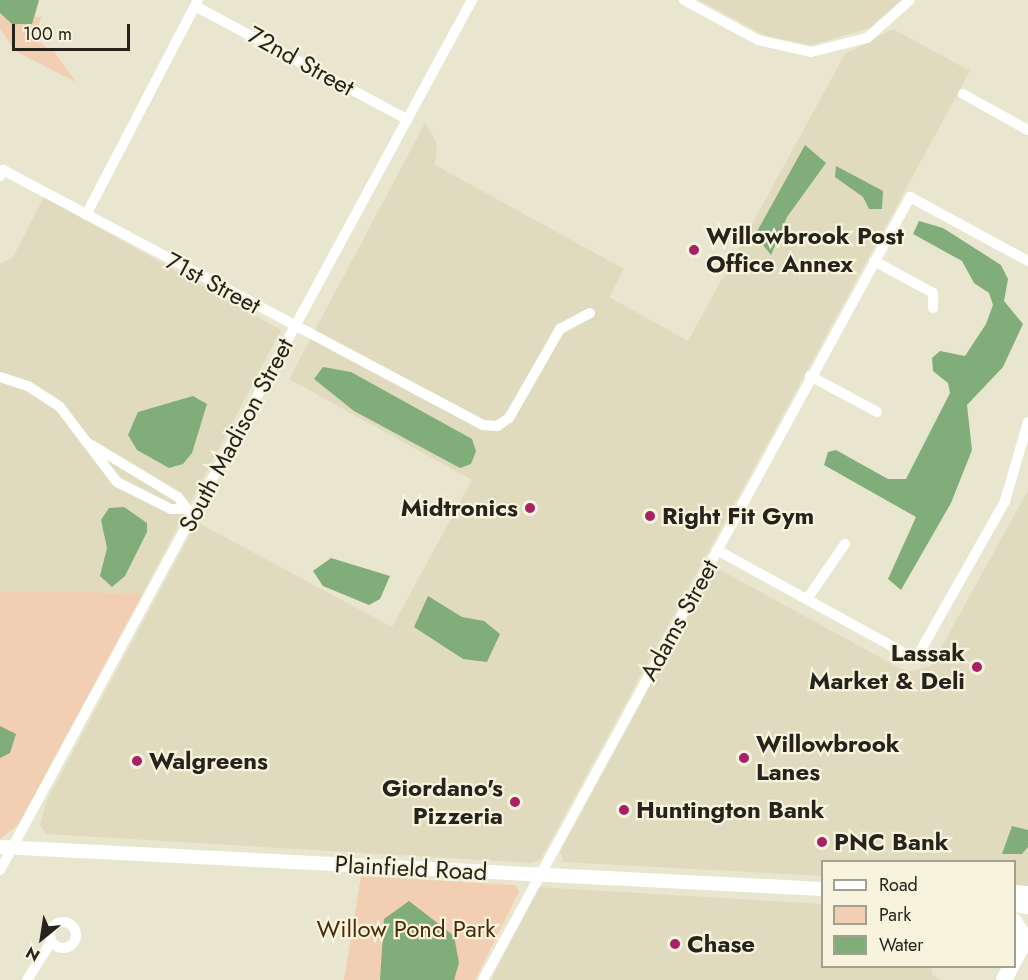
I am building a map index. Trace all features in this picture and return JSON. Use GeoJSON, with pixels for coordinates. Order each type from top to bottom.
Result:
{"type":"FeatureCollection","features":[{"type":"Feature","properties":{"kind":"highway"},"geometry":{"type":"LineString","coordinates":[[1016,924],[1027,938],[1016,957]]}},
{"type":"Feature","properties":{"kind":"main road","name":"Plainfield Road"},"geometry":{"type":"LineString","coordinates":[[6,847],[821,889]]}},
{"type":"Feature","properties":{"kind":"street","name":"South Madison Street"},"geometry":{"type":"LineString","coordinates":[[0,870],[6,847],[295,326],[472,0]]}},
{"type":"Feature","properties":{"kind":"street"},"geometry":{"type":"LineString","coordinates":[[684,0],[758,40],[811,51],[867,38],[910,0]]}},
{"type":"Feature","properties":{"kind":"street","name":"72nd Street"},"geometry":{"type":"LineString","coordinates":[[197,3],[406,119]]}},
{"type":"Feature","properties":{"kind":"street"},"geometry":{"type":"LineString","coordinates":[[86,215],[197,3]]}},
{"type":"Feature","properties":{"kind":"street"},"geometry":{"type":"LineString","coordinates":[[963,94],[1028,130]]}},
{"type":"Feature","properties":{"kind":"street","name":"71st Street"},"geometry":{"type":"LineString","coordinates":[[0,176],[3,170],[483,425],[497,426],[519,403],[560,329],[590,313]]}},
{"type":"Feature","properties":{"kind":"street","name":"Adams Street"},"geometry":{"type":"LineString","coordinates":[[483,980],[910,196],[1028,261]]}},
{"type":"Feature","properties":{"kind":"street"},"geometry":{"type":"LineString","coordinates":[[874,261],[933,293],[933,308]]}},
{"type":"Feature","properties":{"kind":"street"},"geometry":{"type":"LineString","coordinates":[[810,376],[877,412]]}},
{"type":"Feature","properties":{"kind":"street"},"geometry":{"type":"LineString","coordinates":[[0,377],[52,400],[88,442],[100,465],[127,489],[171,508],[187,509],[178,497],[88,442]]}},
{"type":"Feature","properties":{"kind":"street"},"geometry":{"type":"LineString","coordinates":[[717,550],[904,653],[918,655],[1005,501],[1028,422]]}},
{"type":"Feature","properties":{"kind":"street"},"geometry":{"type":"LineString","coordinates":[[807,599],[845,544]]}},
{"type":"Feature","properties":{"kind":"street"},"geometry":{"type":"LineString","coordinates":[[27,980],[51,942]]}},
{"type":"Feature","properties":{"kind":"shaded area"},"geometry":{"type":"Polygon","coordinates":[[[699,0],[901,0],[870,28],[811,45],[766,36],[699,0]]]}},
{"type":"Feature","properties":{"kind":"shaded area"},"geometry":{"type":"Polygon","coordinates":[[[893,29],[970,71],[540,860],[531,863],[46,834],[40,825],[46,802],[197,522],[392,627],[472,480],[289,379],[425,123],[437,143],[435,165],[624,269],[609,297],[688,341],[845,54],[893,29]]]}},
{"type":"Feature","properties":{"kind":"shaded area"},"geometry":{"type":"Polygon","coordinates":[[[44,197],[281,330],[143,593],[0,591],[0,264],[13,257],[44,197]]]}},
{"type":"Feature","properties":{"kind":"shaded area"},"geometry":{"type":"Polygon","coordinates":[[[1028,490],[1028,886],[1016,885],[1016,860],[821,860],[821,876],[563,862],[560,852],[715,567],[907,672],[931,666],[1028,490]]]}},
{"type":"Feature","properties":{"kind":"shaded area"},"geometry":{"type":"Polygon","coordinates":[[[539,887],[821,904],[821,968],[932,968],[932,974],[942,980],[491,980],[539,887]]]}},
{"type":"Feature","properties":{"kind":"green space"},"geometry":{"type":"Polygon","coordinates":[[[0,0],[39,0],[35,17],[42,17],[33,37],[56,54],[76,82],[15,51],[0,29],[0,0]]]}},
{"type":"Feature","properties":{"kind":"green space"},"geometry":{"type":"Polygon","coordinates":[[[0,591],[143,593],[18,825],[0,839],[0,591]]]}},
{"type":"Feature","properties":{"kind":"green space","name":"Willow Pond Park"},"geometry":{"type":"Polygon","coordinates":[[[361,876],[515,885],[519,892],[475,980],[344,980],[361,876]]]}},
{"type":"Feature","properties":{"kind":"water"},"geometry":{"type":"Polygon","coordinates":[[[0,0],[39,0],[32,24],[12,24],[0,13],[0,0]]]}},
{"type":"Feature","properties":{"kind":"water"},"geometry":{"type":"Polygon","coordinates":[[[805,145],[826,163],[787,217],[771,255],[755,235],[805,145]]]}},
{"type":"Feature","properties":{"kind":"water"},"geometry":{"type":"Polygon","coordinates":[[[836,166],[883,191],[882,209],[869,209],[863,197],[835,177],[836,166]]]}},
{"type":"Feature","properties":{"kind":"water"},"geometry":{"type":"Polygon","coordinates":[[[919,221],[943,228],[1001,265],[1008,279],[1004,301],[1023,324],[1003,367],[967,405],[972,450],[951,503],[901,590],[888,579],[916,517],[824,465],[828,452],[836,450],[888,479],[906,479],[950,393],[948,383],[933,371],[932,358],[940,351],[965,356],[986,324],[993,305],[989,293],[974,283],[962,261],[913,234],[919,221]]]}},
{"type":"Feature","properties":{"kind":"water"},"geometry":{"type":"Polygon","coordinates":[[[323,367],[351,372],[472,439],[476,451],[471,464],[460,468],[354,411],[314,379],[323,367]]]}},
{"type":"Feature","properties":{"kind":"water"},"geometry":{"type":"Polygon","coordinates":[[[193,396],[207,404],[192,453],[183,464],[169,468],[137,450],[128,435],[138,412],[193,396]]]}},
{"type":"Feature","properties":{"kind":"water"},"geometry":{"type":"Polygon","coordinates":[[[124,507],[147,523],[147,532],[125,576],[112,587],[100,576],[107,548],[101,520],[109,508],[124,507]]]}},
{"type":"Feature","properties":{"kind":"water"},"geometry":{"type":"Polygon","coordinates":[[[331,558],[390,576],[380,599],[369,605],[323,586],[313,571],[331,558]]]}},
{"type":"Feature","properties":{"kind":"water"},"geometry":{"type":"Polygon","coordinates":[[[428,596],[462,617],[484,621],[500,634],[487,662],[463,659],[414,627],[428,596]]]}},
{"type":"Feature","properties":{"kind":"water"},"geometry":{"type":"Polygon","coordinates":[[[0,726],[16,734],[10,753],[0,758],[0,726]]]}},
{"type":"Feature","properties":{"kind":"water"},"geometry":{"type":"Polygon","coordinates":[[[1012,826],[1028,830],[1028,847],[1022,854],[1002,854],[1012,826]]]}},
{"type":"Feature","properties":{"kind":"water"},"geometry":{"type":"Polygon","coordinates":[[[409,901],[454,936],[459,963],[454,980],[380,980],[384,919],[409,901]]]}},
{"type":"Feature","properties":{"kind":"place","name":"Willowbrook Post Office Annex"},"geometry":{"type":"Point","coordinates":[694,250]}},
{"type":"Feature","properties":{"kind":"place","name":"Midtronics"},"geometry":{"type":"Point","coordinates":[530,508]}},
{"type":"Feature","properties":{"kind":"place","name":"Right Fit Gym"},"geometry":{"type":"Point","coordinates":[650,516]}},
{"type":"Feature","properties":{"kind":"place","name":"Lassak Market & Deli"},"geometry":{"type":"Point","coordinates":[977,667]}},
{"type":"Feature","properties":{"kind":"place","name":"Willowbrook Lanes"},"geometry":{"type":"Point","coordinates":[744,758]}},
{"type":"Feature","properties":{"kind":"place","name":"Walgreens"},"geometry":{"type":"Point","coordinates":[137,761]}},
{"type":"Feature","properties":{"kind":"place","name":"Giordano's Pizzeria"},"geometry":{"type":"Point","coordinates":[515,802]}},
{"type":"Feature","properties":{"kind":"place","name":"Huntington Bank"},"geometry":{"type":"Point","coordinates":[624,810]}},
{"type":"Feature","properties":{"kind":"place","name":"PNC Bank"},"geometry":{"type":"Point","coordinates":[822,842]}},
{"type":"Feature","properties":{"kind":"place","name":"Chase"},"geometry":{"type":"Point","coordinates":[675,944]}}]}
